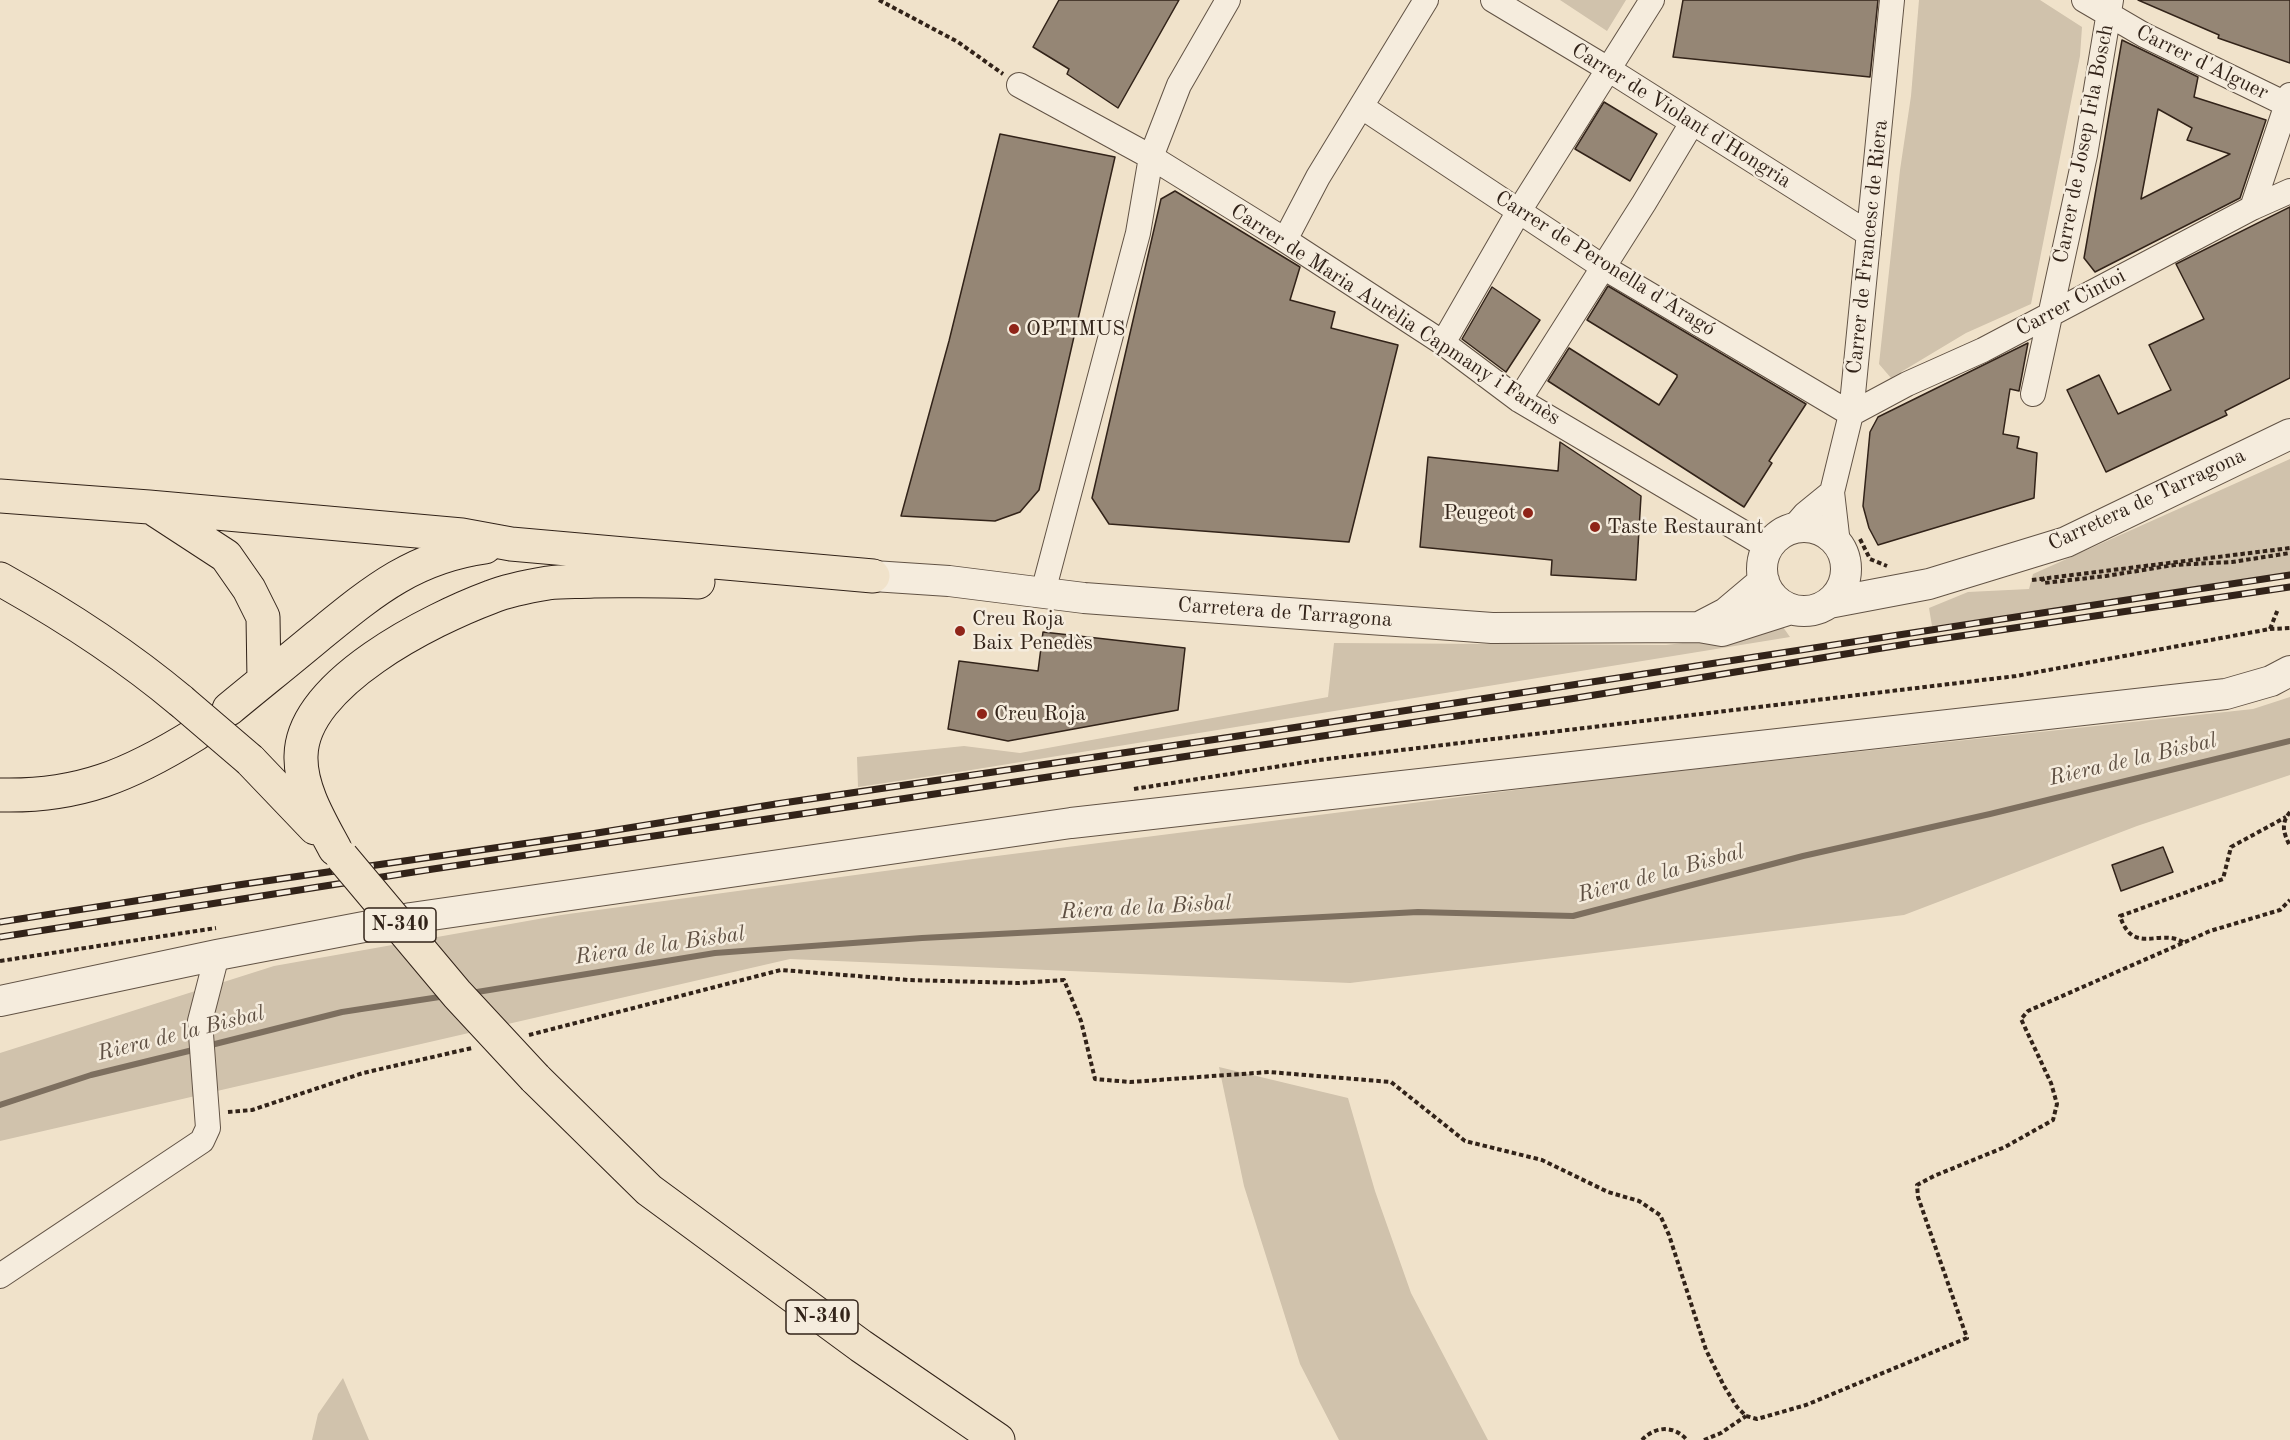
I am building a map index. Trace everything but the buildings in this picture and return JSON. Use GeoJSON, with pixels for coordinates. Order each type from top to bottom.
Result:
{"type":"FeatureCollection","features":[{"type":"Feature","properties":{"kind":"highway"},"geometry":{"type":"LineString","coordinates":[[0,496],[462,535],[511,544],[873,576]]}},
{"type":"Feature","properties":{"kind":"highway"},"geometry":{"type":"LineString","coordinates":[[149,507],[226,556],[249,589],[263,617],[264,680]]}},
{"type":"Feature","properties":{"kind":"highway"},"geometry":{"type":"LineString","coordinates":[[229,709],[372,592],[407,571],[442,556],[511,544]]}},
{"type":"Feature","properties":{"kind":"highway"},"geometry":{"type":"LineString","coordinates":[[338,853],[314,808],[306,786],[301,757],[304,737],[312,719],[329,694],[384,650],[442,618],[493,596],[549,583],[656,580],[778,585],[873,576]]}},
{"type":"Feature","properties":{"kind":"highway","name":"N-340"},"geometry":{"type":"LineString","coordinates":[[0,579],[34,598],[116,652],[181,702],[250,760],[338,853],[458,994],[535,1078],[649,1190],[861,1346],[998,1440]]}},
{"type":"Feature","properties":{"kind":"highway"},"geometry":{"type":"LineString","coordinates":[[0,601],[116,652]]}},
{"type":"Feature","properties":{"kind":"highway"},"geometry":{"type":"LineString","coordinates":[[0,795],[32,796],[58,793],[120,776],[157,758],[196,734]]}},
{"type":"Feature","properties":{"kind":"street"},"geometry":{"type":"LineString","coordinates":[[1043,592],[1138,233],[1151,157],[1179,86],[1228,0]]}},
{"type":"Feature","properties":{"kind":"street"},"geometry":{"type":"LineString","coordinates":[[1285,240],[1318,177],[1426,0]]}},
{"type":"Feature","properties":{"kind":"street","name":"Carrer de Violant d'Hongria"},"geometry":{"type":"LineString","coordinates":[[1493,0],[1608,69],[1869,234]]}},
{"type":"Feature","properties":{"kind":"street"},"geometry":{"type":"LineString","coordinates":[[1443,343],[1519,211],[1652,0]]}},
{"type":"Feature","properties":{"kind":"street","name":"Carrer de Francesc de Riera"},"geometry":{"type":"LineString","coordinates":[[1847,547],[1832,492],[1851,414],[1892,0]]}},
{"type":"Feature","properties":{"kind":"street","name":"Carrer d'Alguer"},"geometry":{"type":"LineString","coordinates":[[2084,0],[2109,7],[2144,35],[2289,102]]}},
{"type":"Feature","properties":{"kind":"street","name":"Carrer de Josep Irla Bosch"},"geometry":{"type":"LineString","coordinates":[[2033,394],[2085,155],[2109,7]]}},
{"type":"Feature","properties":{"kind":"street","name":"Carrer de Maria Aurèlia Capmany i Farnès"},"geometry":{"type":"LineString","coordinates":[[1019,85],[1151,157],[1285,240],[1443,343],[1519,400],[1756,540],[1781,537]]}},
{"type":"Feature","properties":{"kind":"street"},"geometry":{"type":"LineString","coordinates":[[2252,208],[2289,102]]}},
{"type":"Feature","properties":{"kind":"street","name":"Carrer de Peronella d'Aragó"},"geometry":{"type":"LineString","coordinates":[[1362,108],[1603,267],[1851,414]]}},
{"type":"Feature","properties":{"kind":"street"},"geometry":{"type":"LineString","coordinates":[[1519,400],[1692,123]]}},
{"type":"Feature","properties":{"kind":"street","name":"Carrer Cintoi"},"geometry":{"type":"LineString","coordinates":[[1851,414],[1907,384],[1983,350],[2252,208],[2290,191]]}},
{"type":"Feature","properties":{"kind":"street","name":"Carretera de Tarragona"},"geometry":{"type":"LineString","coordinates":[[1829,603],[1896,580],[1929,584],[2066,542],[2290,434]]}},
{"type":"Feature","properties":{"kind":"street"},"geometry":{"type":"LineString","coordinates":[[1832,492],[1805,514],[1764,557],[1764,581],[1770,593],[1779,603],[1791,609],[1804,611],[1817,609],[1838,595],[1846,572],[1847,547]]}},
{"type":"Feature","properties":{"kind":"street"},"geometry":{"type":"LineString","coordinates":[[1781,537],[1805,527],[1817,529],[1896,580]]}},
{"type":"Feature","properties":{"kind":"street","name":"Carretera de Tarragona"},"geometry":{"type":"LineString","coordinates":[[873,576],[949,581],[1083,598],[1492,628],[1699,627],[1722,631],[1791,609]]}},
{"type":"Feature","properties":{"kind":"street","name":"Carretera de Tarragona"},"geometry":{"type":"LineString","coordinates":[[1699,627],[1726,613],[1764,581]]}},
{"type":"Feature","properties":{"kind":"street"},"geometry":{"type":"LineString","coordinates":[[0,1001],[217,954],[411,918],[1071,823],[2226,694],[2271,681],[2290,671]]}},
{"type":"Feature","properties":{"kind":"street"},"geometry":{"type":"LineString","coordinates":[[0,1276],[202,1141],[208,1128],[200,1021],[217,954]]}},
{"type":"Feature","properties":{"kind":"path"},"geometry":{"type":"LineString","coordinates":[[879,0],[958,42],[1019,85]]}},
{"type":"Feature","properties":{"kind":"path"},"geometry":{"type":"LineString","coordinates":[[1847,547],[1870,559],[1896,580]]}},
{"type":"Feature","properties":{"kind":"path"},"geometry":{"type":"LineString","coordinates":[[2026,580],[2290,548]]}},
{"type":"Feature","properties":{"kind":"path"},"geometry":{"type":"LineString","coordinates":[[2041,573],[2044,583],[2174,565],[2232,562],[2290,553]]}},
{"type":"Feature","properties":{"kind":"path"},"geometry":{"type":"LineString","coordinates":[[2278,609],[2270,628],[2290,628]]}},
{"type":"Feature","properties":{"kind":"path"},"geometry":{"type":"LineString","coordinates":[[2183,942],[2177,939],[2137,938],[2124,928],[2120,916],[2223,879],[2231,847],[2286,817],[2290,812]]}},
{"type":"Feature","properties":{"kind":"path"},"geometry":{"type":"LineString","coordinates":[[2286,817],[2283,830],[2290,846]]}},
{"type":"Feature","properties":{"kind":"path"},"geometry":{"type":"LineString","coordinates":[[525,1036],[781,970],[908,980],[1019,983],[1064,980],[1081,1021],[1095,1080],[1130,1082],[1269,1072],[1391,1082],[1465,1141],[1542,1160],[1608,1192],[1639,1201],[1660,1215],[1706,1350],[1728,1393],[1746,1416],[1757,1419],[1806,1405],[1967,1338],[1918,1197],[1917,1185],[2005,1147],[2053,1120],[2057,1104],[2051,1083],[2021,1019],[2028,1011],[2210,931],[2280,910],[2290,900]]}},
{"type":"Feature","properties":{"kind":"path"},"geometry":{"type":"LineString","coordinates":[[206,1103],[252,1110],[363,1073],[478,1047]]}},
{"type":"Feature","properties":{"kind":"path"},"geometry":{"type":"LineString","coordinates":[[1704,1440],[1721,1433],[1746,1416]]}},
{"type":"Feature","properties":{"kind":"path"},"geometry":{"type":"LineString","coordinates":[[1642,1440],[1650,1432],[1669,1428],[1678,1431],[1688,1440]]}},
{"type":"Feature","properties":{"kind":"shaded area"},"geometry":{"type":"Polygon","coordinates":[[[1560,0],[1626,0],[1607,31],[1560,0]]]}},
{"type":"Feature","properties":{"kind":"shaded area"},"geometry":{"type":"Polygon","coordinates":[[[1919,0],[2040,0],[2082,27],[2080,56],[2031,304],[1966,333],[1891,378],[1879,364],[1900,170],[1911,96],[1919,0]]]}},
{"type":"Feature","properties":{"kind":"shaded area"},"geometry":{"type":"Polygon","coordinates":[[[2290,459],[2290,576],[1932,626],[1929,608],[1968,592],[2029,589],[2033,574],[2290,459]]]}},
{"type":"Feature","properties":{"kind":"shaded area"},"geometry":{"type":"Polygon","coordinates":[[[1778,620],[1790,637],[858,787],[857,757],[964,746],[1020,753],[1328,697],[1334,643],[1666,645],[1733,637],[1778,620]]]}},
{"type":"Feature","properties":{"kind":"shaded area"},"geometry":{"type":"Polygon","coordinates":[[[2290,697],[2290,775],[2137,826],[1904,915],[1350,983],[790,959],[0,1141],[0,1053],[274,966],[561,915],[973,859],[1586,781],[2253,709],[2290,697]]]}},
{"type":"Feature","properties":{"kind":"shaded area"},"geometry":{"type":"Polygon","coordinates":[[[1219,1067],[1348,1098],[1375,1191],[1411,1293],[1488,1440],[1339,1440],[1300,1364],[1244,1186],[1219,1067]]]}},
{"type":"Feature","properties":{"kind":"shaded area"},"geometry":{"type":"Polygon","coordinates":[[[343,1378],[369,1440],[312,1440],[318,1414],[343,1378]]]}},
{"type":"Feature","properties":{"kind":"waterway","name":"Riera de la Bisbal"},"geometry":{"type":"LineString","coordinates":[[471,993],[715,953],[922,938],[1418,912],[1573,916],[1803,856],[1990,814],[2290,741]]}},
{"type":"Feature","properties":{"kind":"waterway","name":"Riera de la Bisbal"},"geometry":{"type":"LineString","coordinates":[[207,1046],[342,1012],[446,996]]}},
{"type":"Feature","properties":{"kind":"waterway","name":"Riera de la Bisbal"},"geometry":{"type":"LineString","coordinates":[[0,1105],[91,1075],[197,1049]]}},
{"type":"Feature","properties":{"kind":"railway"},"geometry":{"type":"LineString","coordinates":[[0,922],[2290,575]]}},
{"type":"Feature","properties":{"kind":"railway"},"geometry":{"type":"LineString","coordinates":[[0,937],[433,869],[1570,699],[1913,643],[2290,587]]}},
{"type":"Feature","properties":{"kind":"place","name":"OPTIMUS"},"geometry":{"type":"Point","coordinates":[1014,329]}},
{"type":"Feature","properties":{"kind":"place","name":"Peugeot"},"geometry":{"type":"Point","coordinates":[1528,513]}},
{"type":"Feature","properties":{"kind":"place","name":"Taste Restaurant"},"geometry":{"type":"Point","coordinates":[1595,527]}},
{"type":"Feature","properties":{"kind":"place","name":"Creu Roja Baix Penedès"},"geometry":{"type":"Point","coordinates":[960,631]}},
{"type":"Feature","properties":{"kind":"place","name":"Creu Roja"},"geometry":{"type":"Point","coordinates":[982,714]}}]}
